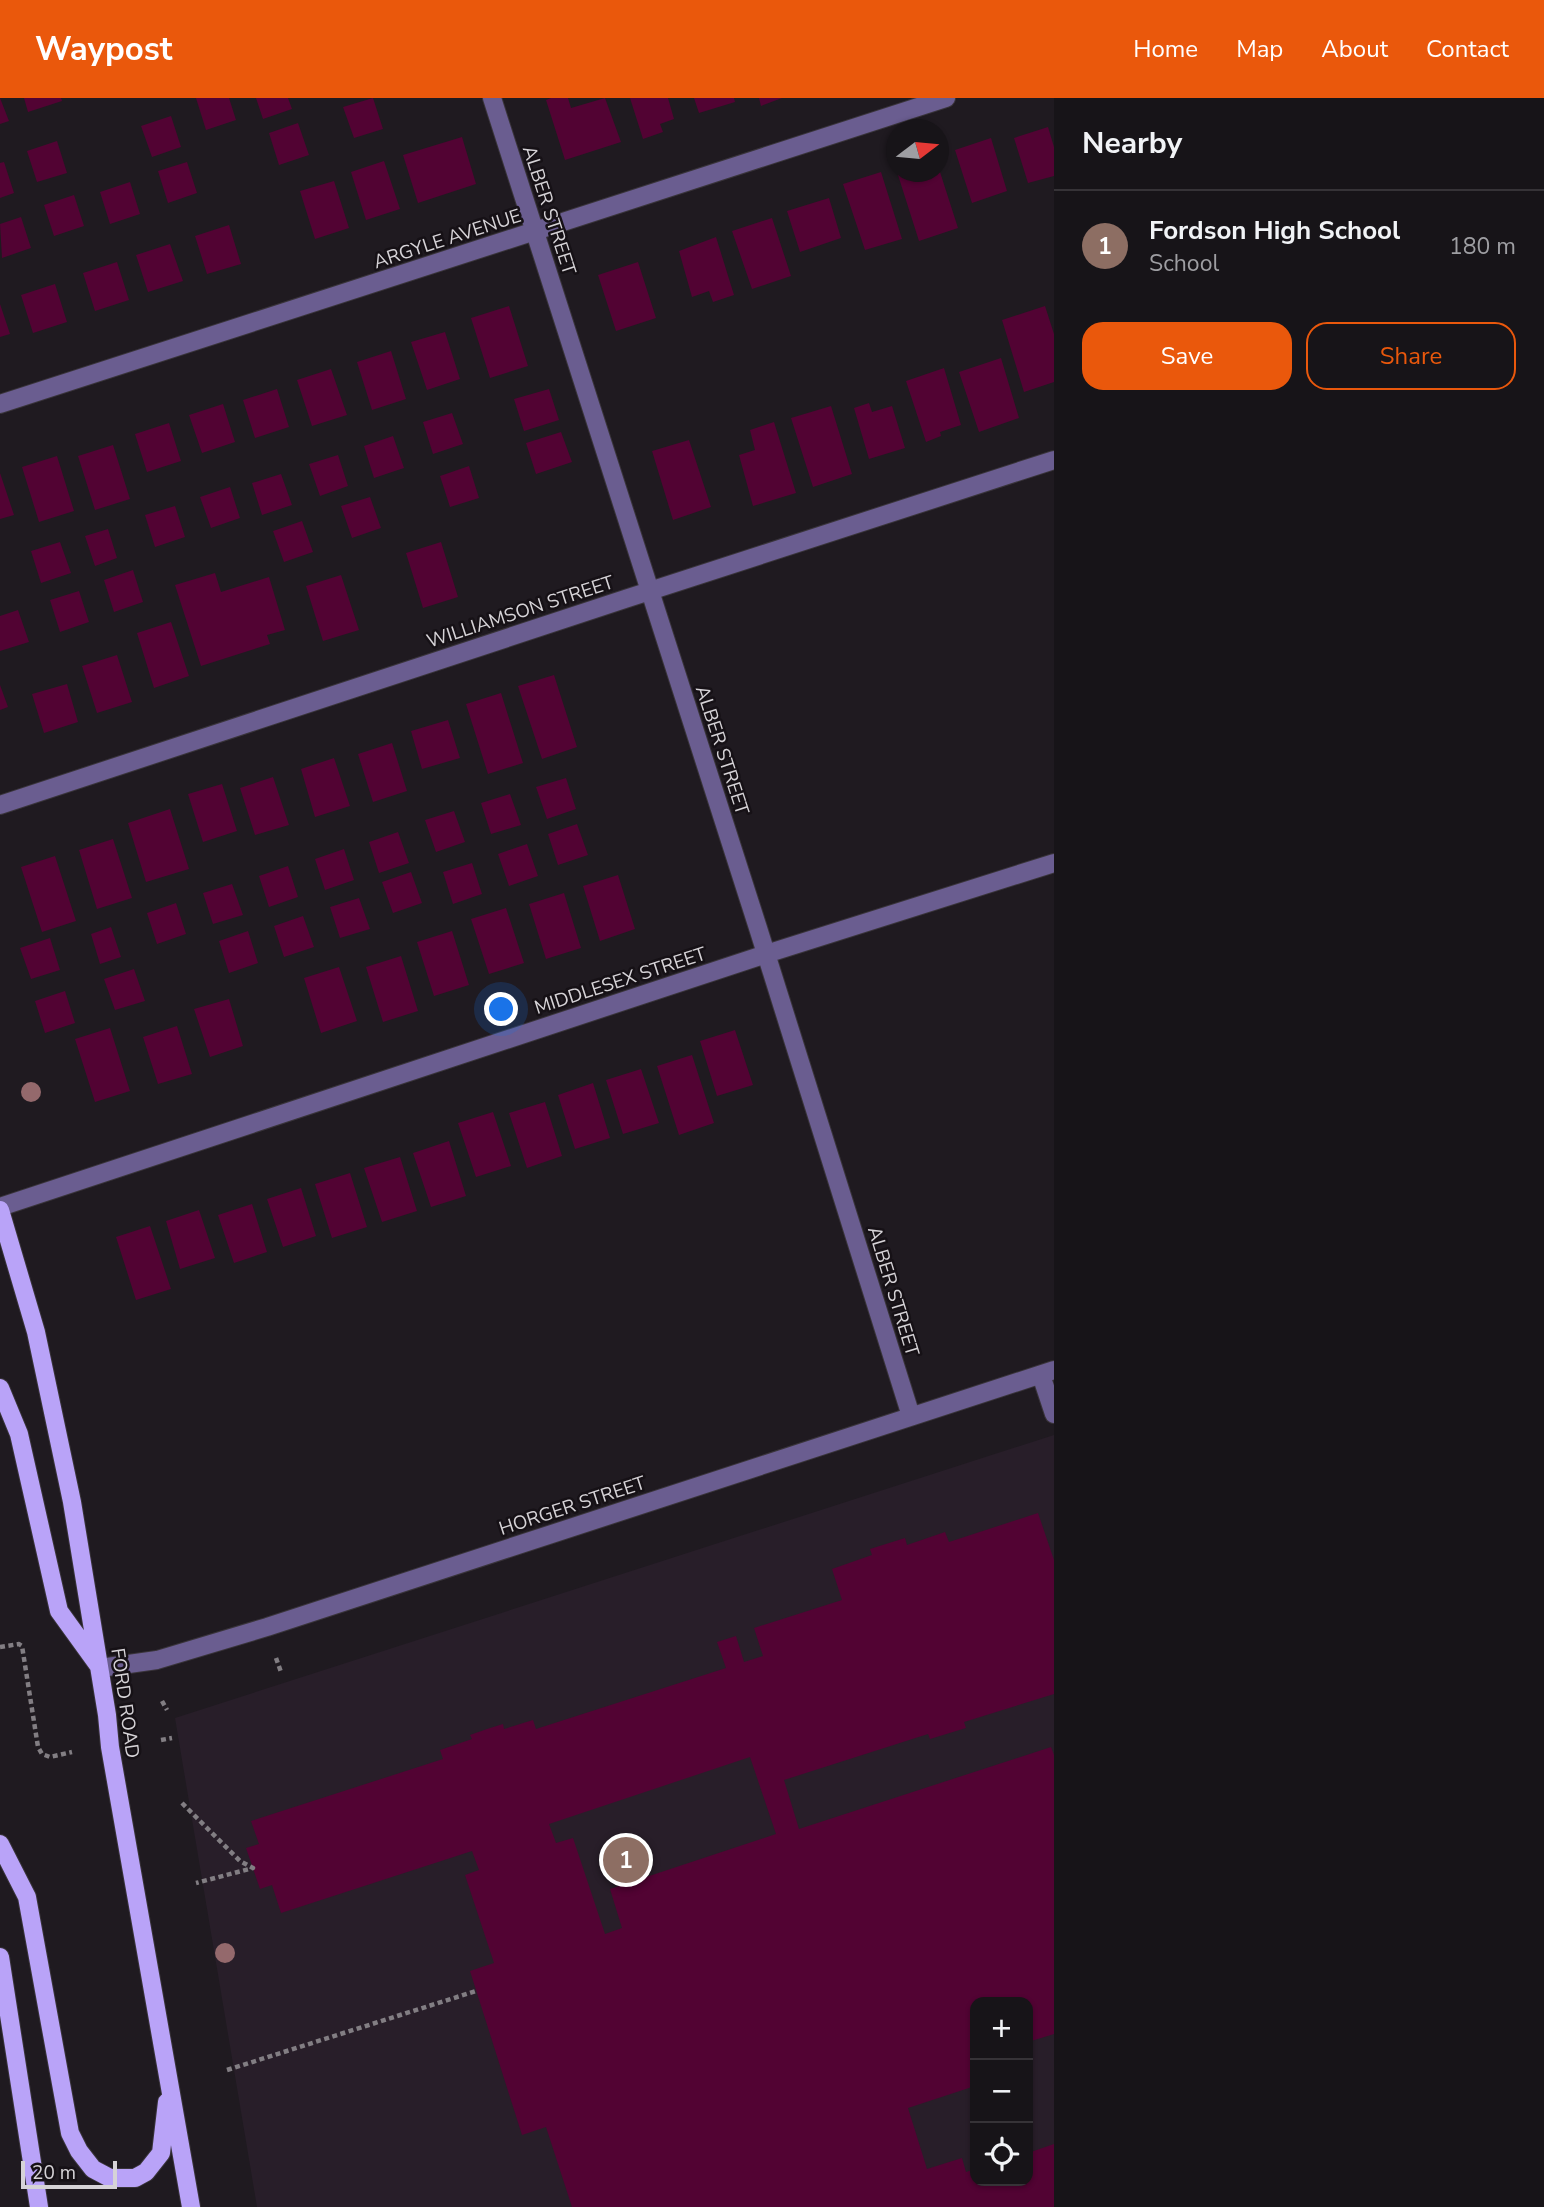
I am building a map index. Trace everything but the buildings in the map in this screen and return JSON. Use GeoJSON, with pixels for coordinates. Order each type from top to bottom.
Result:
{"type":"FeatureCollection","features":[{"type":"Feature","properties":{"kind":"main road","name":"FORD ROAD"},"geometry":{"type":"LineString","coordinates":[[0,1208],[36,1332],[72,1502],[100,1668],[110,1747],[191,2207]]}},
{"type":"Feature","properties":{"kind":"main road"},"geometry":{"type":"LineString","coordinates":[[0,1388],[19,1434],[59,1611],[100,1668]]}},
{"type":"Feature","properties":{"kind":"main road"},"geometry":{"type":"LineString","coordinates":[[0,1844],[27,1897],[70,2133],[79,2151],[93,2169],[110,2178],[135,2178],[146,2172],[161,2153],[169,2081]]}},
{"type":"Feature","properties":{"kind":"main road"},"geometry":{"type":"LineString","coordinates":[[0,1957],[39,2207]]}},
{"type":"Feature","properties":{"kind":"street","name":"ALBER STREET"},"geometry":{"type":"LineString","coordinates":[[492,98],[911,1416]]}},
{"type":"Feature","properties":{"kind":"street","name":"ARGYLE AVENUE"},"geometry":{"type":"LineString","coordinates":[[0,404],[946,98]]}},
{"type":"Feature","properties":{"kind":"street","name":"WILLIAMSON STREET"},"geometry":{"type":"LineString","coordinates":[[0,805],[1054,460]]}},
{"type":"Feature","properties":{"kind":"street","name":"MIDDLESEX STREET"},"geometry":{"type":"LineString","coordinates":[[0,1208],[766,954],[1054,863]]}},
{"type":"Feature","properties":{"kind":"street","name":"HORGER STREET"},"geometry":{"type":"LineString","coordinates":[[100,1668],[158,1660],[267,1628],[1047,1372]]}},
{"type":"Feature","properties":{"kind":"street"},"geometry":{"type":"LineString","coordinates":[[1047,1372],[1054,1414]]}},
{"type":"Feature","properties":{"kind":"path"},"geometry":{"type":"LineString","coordinates":[[0,1647],[19,1644],[22,1646],[38,1746],[42,1754],[50,1757],[72,1752]]}},
{"type":"Feature","properties":{"kind":"path"},"geometry":{"type":"LineString","coordinates":[[276,1658],[281,1672]]}},
{"type":"Feature","properties":{"kind":"path"},"geometry":{"type":"LineString","coordinates":[[162,1701],[167,1710]]}},
{"type":"Feature","properties":{"kind":"path"},"geometry":{"type":"LineString","coordinates":[[161,1740],[172,1738]]}},
{"type":"Feature","properties":{"kind":"path"},"geometry":{"type":"LineString","coordinates":[[183,1803],[240,1861],[253,1868],[196,1883]]}},
{"type":"Feature","properties":{"kind":"path"},"geometry":{"type":"LineString","coordinates":[[227,2070],[476,1991]]}},
{"type":"Feature","properties":{"kind":"shaded area"},"geometry":{"type":"Polygon","coordinates":[[[1054,1435],[1054,2207],[257,2207],[175,1718],[1054,1435]]]}},
{"type":"Feature","properties":{"kind":"place","name":"Fordson High School"},"geometry":{"type":"Point","coordinates":[626,1860]}}]}
